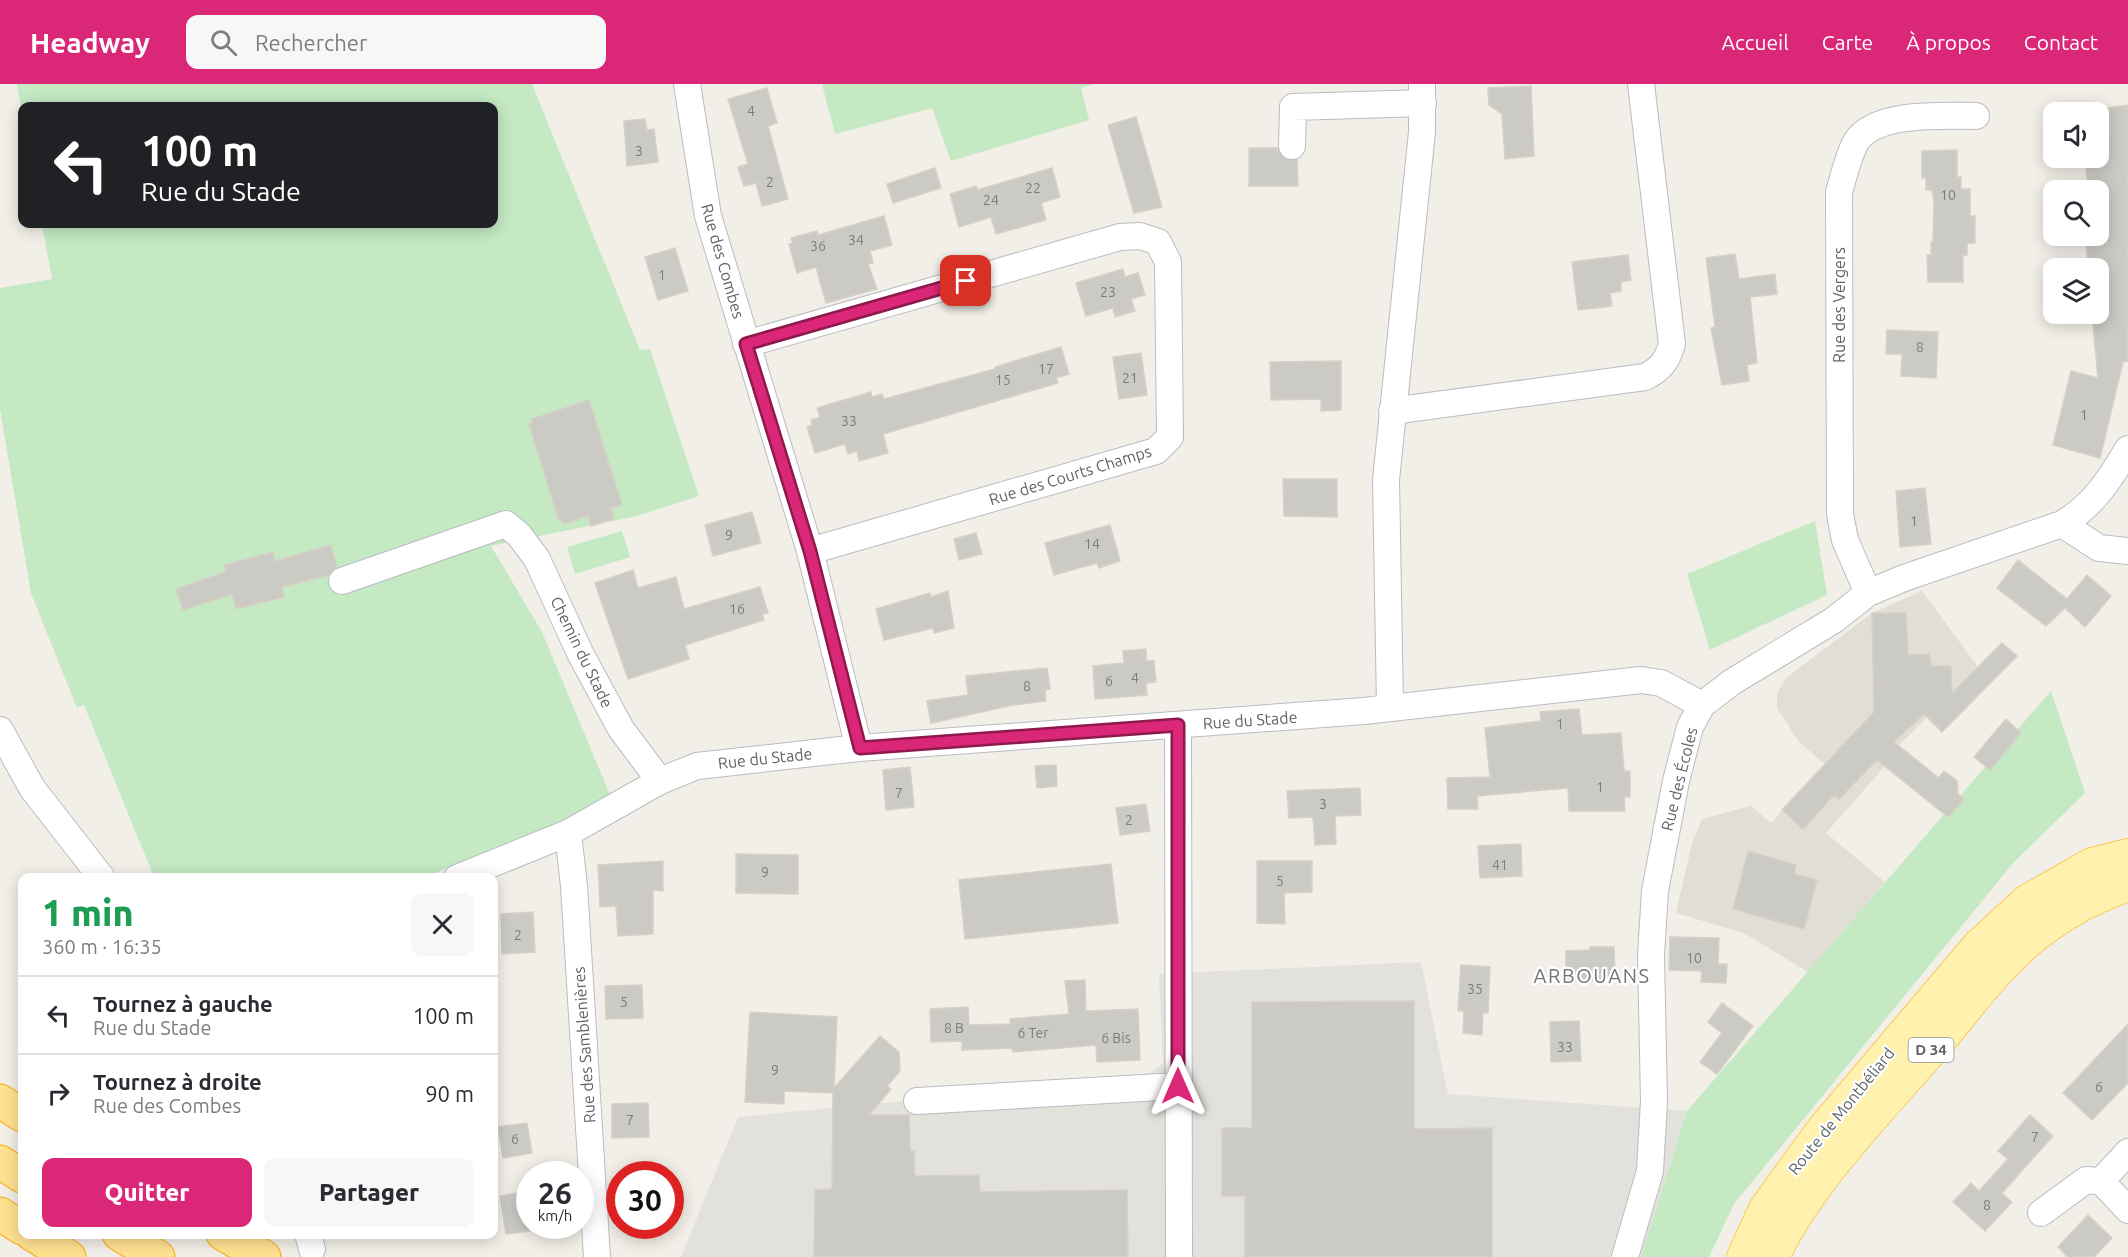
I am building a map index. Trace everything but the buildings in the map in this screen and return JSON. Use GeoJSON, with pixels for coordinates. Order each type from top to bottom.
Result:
{"type":"FeatureCollection","features":[{"type":"Feature","properties":{"kind":"highway"},"geometry":{"type":"LineString","coordinates":[[0,1101],[18,1112]]}},
{"type":"Feature","properties":{"kind":"highway"},"geometry":{"type":"LineString","coordinates":[[0,1162],[18,1173]]}},
{"type":"Feature","properties":{"kind":"highway"},"geometry":{"type":"LineString","coordinates":[[0,1214],[18,1225]]}},
{"type":"Feature","properties":{"kind":"highway"},"geometry":{"type":"LineString","coordinates":[[40,1239],[69,1257]]}},
{"type":"Feature","properties":{"kind":"highway"},"geometry":{"type":"LineString","coordinates":[[127,1239],[158,1257]]}},
{"type":"Feature","properties":{"kind":"highway"},"geometry":{"type":"LineString","coordinates":[[232,1239],[264,1257]]}},
{"type":"Feature","properties":{"kind":"main road","name":"Route de Montbéliard"},"geometry":{"type":"LineString","coordinates":[[1743,1257],[1765,1209],[1822,1129],[1979,945],[2027,902],[2092,864],[2128,855]]}},
{"type":"Feature","properties":{"kind":"main road","name":"Route de Montbéliard"},"geometry":{"type":"LineString","coordinates":[[1773,1257],[1787,1226],[1848,1148],[2001,969],[2043,929],[2103,893],[2128,885]]}},
{"type":"Feature","properties":{"kind":"street","name":"Rue des Combes"},"geometry":{"type":"LineString","coordinates":[[687,84],[708,216],[810,551],[860,748]]}},
{"type":"Feature","properties":{"kind":"street"},"geometry":{"type":"LineString","coordinates":[[1392,411],[1645,377],[1658,370],[1667,359],[1672,344],[1641,84]]}},
{"type":"Feature","properties":{"kind":"street"},"geometry":{"type":"LineString","coordinates":[[1292,146],[1293,107],[1422,94],[1386,480],[1390,707]]}},
{"type":"Feature","properties":{"kind":"street","name":"Rue des Vergers"},"geometry":{"type":"LineString","coordinates":[[1868,593],[1845,540],[1840,514],[1839,192],[1857,141],[1880,124],[1912,116],[1976,116]]}},
{"type":"Feature","properties":{"kind":"street","name":"Rue des Courts Champs"},"geometry":{"type":"LineString","coordinates":[[746,344],[1120,237],[1140,236],[1158,242],[1168,262],[1170,437],[1156,451],[810,551]]}},
{"type":"Feature","properties":{"kind":"street","name":"Rue des Écoles"},"geometry":{"type":"LineString","coordinates":[[1625,1257],[1650,1171],[1654,1101],[1651,955],[1655,891],[1676,781],[1690,727],[1702,705],[1732,682],[1834,621],[1868,593],[1904,578],[2062,524],[2078,515],[2106,486],[2128,449]]}},
{"type":"Feature","properties":{"kind":"street","name":"Chemin du Stade"},"geometry":{"type":"LineString","coordinates":[[342,581],[506,524],[519,535],[537,559],[580,653],[621,729],[660,781]]}},
{"type":"Feature","properties":{"kind":"street"},"geometry":{"type":"LineString","coordinates":[[2062,524],[2099,548],[2128,551]]}},
{"type":"Feature","properties":{"kind":"street","name":"Rue du Stade"},"geometry":{"type":"LineString","coordinates":[[469,873],[568,833],[660,781],[698,766],[860,748],[1390,707],[1641,680],[1661,683],[1702,705]]}},
{"type":"Feature","properties":{"kind":"street"},"geometry":{"type":"LineString","coordinates":[[1178,725],[1179,1257]]}},
{"type":"Feature","properties":{"kind":"street"},"geometry":{"type":"LineString","coordinates":[[0,730],[32,788],[98,873]]}},
{"type":"Feature","properties":{"kind":"street","name":"Rue des Samblenières"},"geometry":{"type":"LineString","coordinates":[[568,833],[574,886],[597,1257]]}},
{"type":"Feature","properties":{"kind":"street"},"geometry":{"type":"LineString","coordinates":[[917,1101],[1178,1086]]}},
{"type":"Feature","properties":{"kind":"street"},"geometry":{"type":"LineString","coordinates":[[2101,1181],[2128,1152]]}},
{"type":"Feature","properties":{"kind":"street"},"geometry":{"type":"LineString","coordinates":[[2042,1213],[2086,1180],[2101,1181],[2128,1210]]}},
{"type":"Feature","properties":{"kind":"shaded area"},"geometry":{"type":"Polygon","coordinates":[[[1922,591],[1978,667],[1882,762],[1885,766],[1826,833],[1885,882],[1808,972],[1744,933],[1676,913],[1692,843],[1702,819],[1751,806],[1771,823],[1825,764],[1799,742],[1777,708],[1777,693],[1786,678],[1872,613],[1922,591]]]}},
{"type":"Feature","properties":{"kind":"shaded area"},"geometry":{"type":"Polygon","coordinates":[[[1421,962],[1448,1094],[1687,1111],[1641,1257],[681,1257],[738,1117],[1144,1078],[1163,1063],[1159,974],[1421,962]]]}},
{"type":"Feature","properties":{"kind":"green space"},"geometry":{"type":"Polygon","coordinates":[[[17,84],[532,84],[640,350],[650,349],[699,496],[637,516],[491,546],[542,632],[610,795],[562,822],[435,873],[152,873],[84,705],[77,708],[31,593],[0,409],[0,288],[52,279],[43,228],[498,228],[498,102],[20,102],[17,84]]]}},
{"type":"Feature","properties":{"kind":"green space"},"geometry":{"type":"Polygon","coordinates":[[[822,84],[1094,84],[1081,88],[1089,120],[951,161],[932,108],[835,134],[822,84]]]}},
{"type":"Feature","properties":{"kind":"green space"},"geometry":{"type":"Polygon","coordinates":[[[1815,521],[1827,595],[1710,650],[1687,574],[1815,521]]]}},
{"type":"Feature","properties":{"kind":"green space"},"geometry":{"type":"Polygon","coordinates":[[[622,531],[630,557],[575,574],[567,547],[622,531]]]}},
{"type":"Feature","properties":{"kind":"green space"},"geometry":{"type":"Polygon","coordinates":[[[2051,691],[2085,793],[2014,862],[1734,1204],[1709,1257],[1641,1257],[1687,1111],[2051,691]]]}},
{"type":"Feature","properties":{"kind":"district","name":"ARBOUANS"},"geometry":{"type":"Point","coordinates":[1592,976]}},
{"type":"Feature","properties":{"kind":"route"},"geometry":{"type":"LineString","coordinates":[[966,281],[746,344],[810,551],[860,748],[1178,725],[1178,1086]]}}]}
